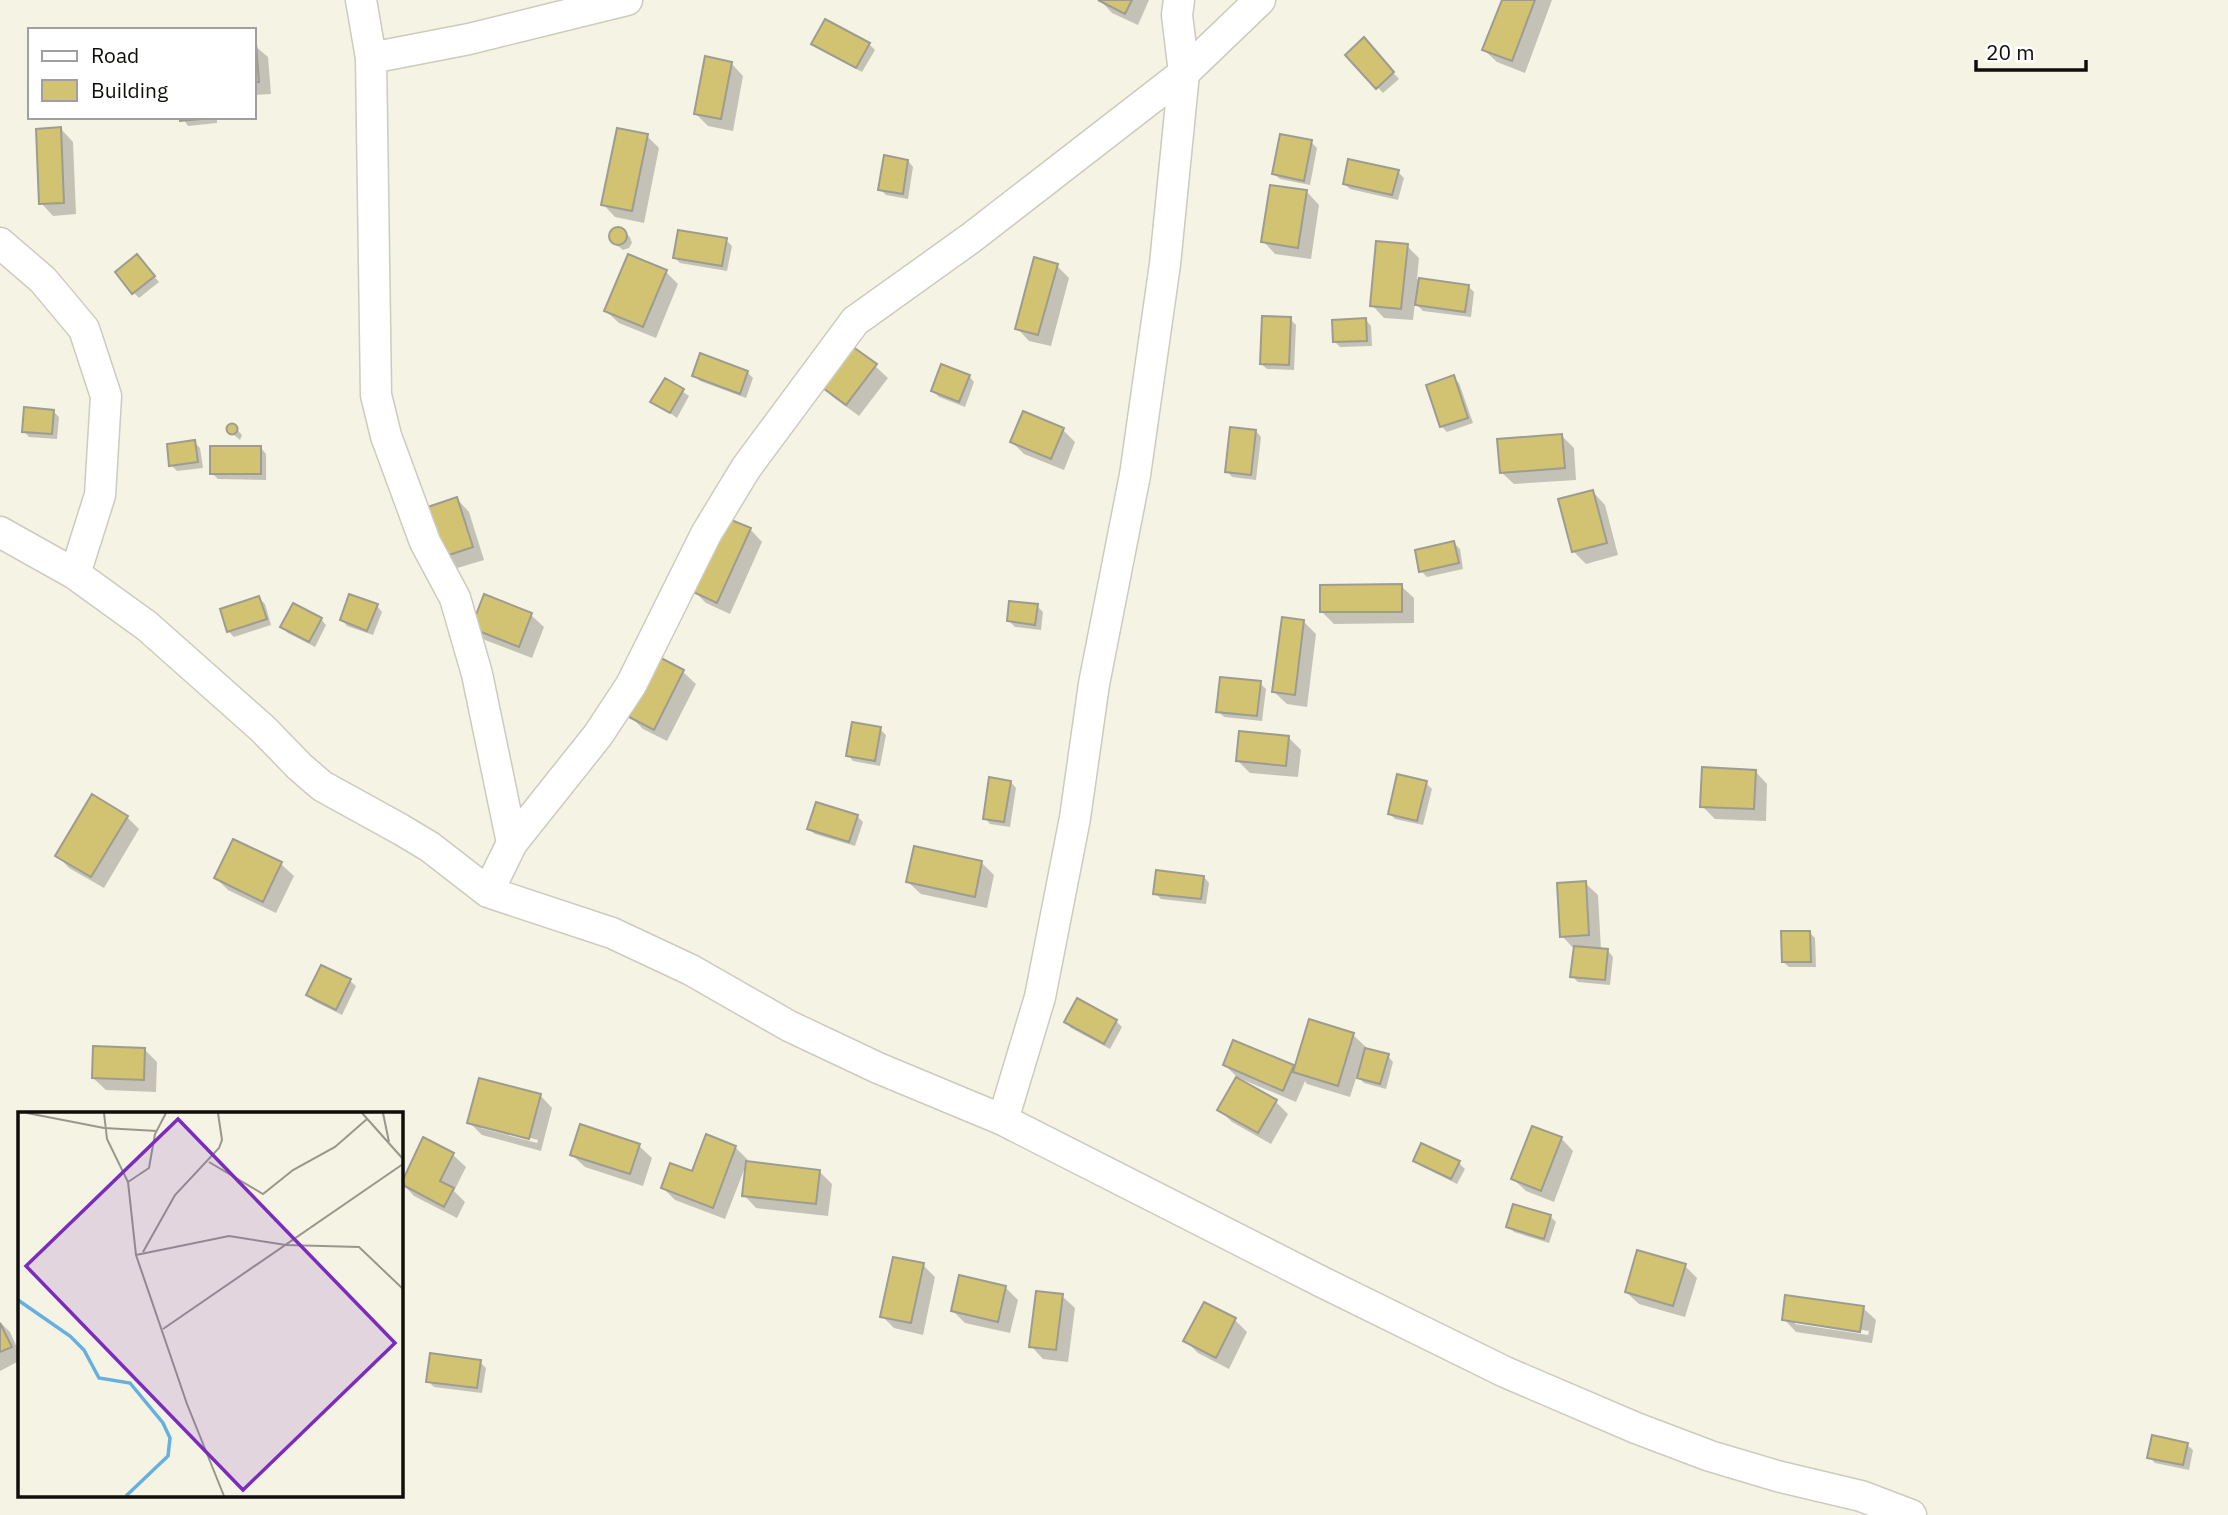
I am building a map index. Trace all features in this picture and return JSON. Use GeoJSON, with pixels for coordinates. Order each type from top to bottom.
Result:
{"type":"FeatureCollection","features":[{"type":"Feature","properties":{"kind":"street"},"geometry":{"type":"LineString","coordinates":[[361,0],[370,58],[376,395],[386,436],[425,542],[455,598],[477,674],[512,844]]}},
{"type":"Feature","properties":{"kind":"street"},"geometry":{"type":"LineString","coordinates":[[370,58],[469,39],[627,0]]}},
{"type":"Feature","properties":{"kind":"street"},"geometry":{"type":"LineString","coordinates":[[1003,1120],[1042,984],[1075,818],[1094,684],[1135,475],[1165,264],[1184,73],[1177,15],[1179,0]]}},
{"type":"Feature","properties":{"kind":"street"},"geometry":{"type":"LineString","coordinates":[[488,892],[512,844],[598,735],[631,685],[706,534],[746,468],[855,321],[971,238],[1184,73],[1259,0]]}},
{"type":"Feature","properties":{"kind":"street"},"geometry":{"type":"LineString","coordinates":[[0,243],[43,280],[84,329],[106,396],[100,495],[75,574]]}},
{"type":"Feature","properties":{"kind":"street"},"geometry":{"type":"LineString","coordinates":[[0,532],[75,574],[147,626],[263,729],[322,786],[430,848],[488,892],[612,933],[691,970],[789,1026],[878,1068],[1003,1120],[1505,1372],[1636,1428],[1710,1456],[1777,1476],[1861,1496],[1911,1515]]}},
{"type":"Feature","properties":{"kind":"building"},"geometry":{"type":"Polygon","coordinates":[[[1098,0],[1132,0],[1125,14],[1098,0]]]}},
{"type":"Feature","properties":{"kind":"building"},"geometry":{"type":"Polygon","coordinates":[[[1502,0],[1535,0],[1512,61],[1482,50],[1502,0]]]}},
{"type":"Feature","properties":{"kind":"building"},"geometry":{"type":"Polygon","coordinates":[[[825,19],[870,43],[856,68],[811,44],[825,19]]]}},
{"type":"Feature","properties":{"kind":"building"},"geometry":{"type":"Polygon","coordinates":[[[1364,37],[1394,72],[1376,89],[1345,55],[1364,37]]]}},
{"type":"Feature","properties":{"kind":"building"},"geometry":{"type":"Polygon","coordinates":[[[256,43],[259,82],[256,82],[256,43]]]}},
{"type":"Feature","properties":{"kind":"building"},"geometry":{"type":"Polygon","coordinates":[[[705,56],[732,62],[721,119],[694,114],[705,56]]]}},
{"type":"Feature","properties":{"kind":"building"},"geometry":{"type":"Polygon","coordinates":[[[61,127],[64,203],[39,204],[36,129],[61,127]]]}},
{"type":"Feature","properties":{"kind":"building"},"geometry":{"type":"Polygon","coordinates":[[[617,128],[648,134],[632,211],[601,205],[617,128]]]}},
{"type":"Feature","properties":{"kind":"building"},"geometry":{"type":"Polygon","coordinates":[[[1280,134],[1312,140],[1304,181],[1272,174],[1280,134]]]}},
{"type":"Feature","properties":{"kind":"building"},"geometry":{"type":"Polygon","coordinates":[[[884,155],[908,160],[903,194],[878,190],[884,155]]]}},
{"type":"Feature","properties":{"kind":"building"},"geometry":{"type":"Polygon","coordinates":[[[1348,159],[1399,170],[1392,195],[1343,184],[1348,159]]]}},
{"type":"Feature","properties":{"kind":"building"},"geometry":{"type":"Polygon","coordinates":[[[1270,185],[1307,190],[1298,248],[1261,242],[1270,185]]]}},
{"type":"Feature","properties":{"kind":"building"},"geometry":{"type":"Polygon","coordinates":[[[618,227],[624,230],[627,236],[624,242],[618,245],[612,242],[609,236],[612,230],[618,227]]]}},
{"type":"Feature","properties":{"kind":"building"},"geometry":{"type":"Polygon","coordinates":[[[678,230],[727,238],[722,266],[673,258],[678,230]]]}},
{"type":"Feature","properties":{"kind":"building"},"geometry":{"type":"Polygon","coordinates":[[[1376,241],[1408,244],[1401,309],[1370,306],[1376,241]]]}},
{"type":"Feature","properties":{"kind":"building"},"geometry":{"type":"Polygon","coordinates":[[[137,254],[155,276],[132,294],[115,272],[137,254]]]}},
{"type":"Feature","properties":{"kind":"building"},"geometry":{"type":"Polygon","coordinates":[[[628,254],[667,270],[643,327],[604,311],[628,254]]]}},
{"type":"Feature","properties":{"kind":"building"},"geometry":{"type":"Polygon","coordinates":[[[1034,257],[1058,264],[1038,335],[1015,329],[1034,257]]]}},
{"type":"Feature","properties":{"kind":"building"},"geometry":{"type":"Polygon","coordinates":[[[1419,278],[1469,285],[1465,312],[1415,305],[1419,278]]]}},
{"type":"Feature","properties":{"kind":"building"},"geometry":{"type":"Polygon","coordinates":[[[1262,316],[1291,317],[1289,365],[1260,364],[1262,316]]]}},
{"type":"Feature","properties":{"kind":"building"},"geometry":{"type":"Polygon","coordinates":[[[1366,318],[1367,341],[1333,342],[1332,320],[1366,318]]]}},
{"type":"Feature","properties":{"kind":"building"},"geometry":{"type":"Polygon","coordinates":[[[849,344],[877,364],[846,405],[819,385],[849,344]]]}},
{"type":"Feature","properties":{"kind":"building"},"geometry":{"type":"Polygon","coordinates":[[[700,353],[748,371],[740,394],[692,376],[700,353]]]}},
{"type":"Feature","properties":{"kind":"building"},"geometry":{"type":"Polygon","coordinates":[[[941,364],[970,375],[959,402],[931,391],[941,364]]]}},
{"type":"Feature","properties":{"kind":"building"},"geometry":{"type":"Polygon","coordinates":[[[1454,375],[1468,418],[1440,427],[1426,385],[1454,375]]]}},
{"type":"Feature","properties":{"kind":"building"},"geometry":{"type":"Polygon","coordinates":[[[665,378],[684,389],[670,413],[650,402],[665,378]]]}},
{"type":"Feature","properties":{"kind":"building"},"geometry":{"type":"Polygon","coordinates":[[[24,407],[54,410],[52,434],[22,432],[24,407]]]}},
{"type":"Feature","properties":{"kind":"building"},"geometry":{"type":"Polygon","coordinates":[[[1023,411],[1064,428],[1051,459],[1010,442],[1023,411]]]}},
{"type":"Feature","properties":{"kind":"building"},"geometry":{"type":"Polygon","coordinates":[[[232,424],[236,425],[236,433],[232,434],[228,433],[227,429],[228,425],[232,424]]]}},
{"type":"Feature","properties":{"kind":"building"},"geometry":{"type":"Polygon","coordinates":[[[1230,427],[1256,430],[1251,475],[1225,472],[1230,427]]]}},
{"type":"Feature","properties":{"kind":"building"},"geometry":{"type":"Polygon","coordinates":[[[1562,434],[1565,468],[1500,473],[1497,439],[1562,434]]]}},
{"type":"Feature","properties":{"kind":"building"},"geometry":{"type":"Polygon","coordinates":[[[195,440],[198,462],[169,466],[167,444],[195,440]]]}},
{"type":"Feature","properties":{"kind":"building"},"geometry":{"type":"Polygon","coordinates":[[[210,446],[261,446],[261,474],[210,474],[210,446]]]}},
{"type":"Feature","properties":{"kind":"building"},"geometry":{"type":"Polygon","coordinates":[[[1593,490],[1607,543],[1572,552],[1558,499],[1593,490]]]}},
{"type":"Feature","properties":{"kind":"building"},"geometry":{"type":"Polygon","coordinates":[[[457,497],[473,547],[440,558],[425,508],[457,497]]]}},
{"type":"Feature","properties":{"kind":"building"},"geometry":{"type":"Polygon","coordinates":[[[724,517],[751,528],[717,603],[691,591],[724,517]]]}},
{"type":"Feature","properties":{"kind":"building"},"geometry":{"type":"Polygon","coordinates":[[[1454,541],[1459,563],[1419,572],[1415,550],[1454,541]]]}},
{"type":"Feature","properties":{"kind":"building"},"geometry":{"type":"Polygon","coordinates":[[[1402,584],[1402,612],[1320,612],[1320,585],[1402,584]]]}},
{"type":"Feature","properties":{"kind":"building"},"geometry":{"type":"Polygon","coordinates":[[[349,594],[378,604],[367,631],[340,620],[349,594]]]}},
{"type":"Feature","properties":{"kind":"building"},"geometry":{"type":"Polygon","coordinates":[[[484,594],[532,613],[519,647],[471,628],[484,594]]]}},
{"type":"Feature","properties":{"kind":"building"},"geometry":{"type":"Polygon","coordinates":[[[259,596],[267,619],[227,632],[220,609],[259,596]]]}},
{"type":"Feature","properties":{"kind":"building"},"geometry":{"type":"Polygon","coordinates":[[[1009,601],[1038,604],[1035,625],[1007,621],[1009,601]]]}},
{"type":"Feature","properties":{"kind":"building"},"geometry":{"type":"Polygon","coordinates":[[[293,603],[322,618],[309,642],[280,627],[293,603]]]}},
{"type":"Feature","properties":{"kind":"building"},"geometry":{"type":"Polygon","coordinates":[[[1282,617],[1304,620],[1295,695],[1272,692],[1282,617]]]}},
{"type":"Feature","properties":{"kind":"building"},"geometry":{"type":"Polygon","coordinates":[[[659,657],[684,670],[654,730],[629,717],[659,657]]]}},
{"type":"Feature","properties":{"kind":"building"},"geometry":{"type":"Polygon","coordinates":[[[1220,677],[1261,681],[1257,716],[1216,712],[1220,677]]]}},
{"type":"Feature","properties":{"kind":"building"},"geometry":{"type":"Polygon","coordinates":[[[852,722],[881,727],[875,761],[846,756],[852,722]]]}},
{"type":"Feature","properties":{"kind":"building"},"geometry":{"type":"Polygon","coordinates":[[[1239,731],[1289,736],[1286,766],[1236,761],[1239,731]]]}},
{"type":"Feature","properties":{"kind":"building"},"geometry":{"type":"Polygon","coordinates":[[[1702,767],[1756,770],[1754,809],[1700,807],[1702,767]]]}},
{"type":"Feature","properties":{"kind":"building"},"geometry":{"type":"Polygon","coordinates":[[[1397,774],[1427,781],[1417,821],[1388,814],[1397,774]]]}},
{"type":"Feature","properties":{"kind":"building"},"geometry":{"type":"Polygon","coordinates":[[[989,777],[1011,781],[1004,822],[983,819],[989,777]]]}},
{"type":"Feature","properties":{"kind":"building"},"geometry":{"type":"Polygon","coordinates":[[[92,794],[128,816],[91,877],[55,856],[92,794]]]}},
{"type":"Feature","properties":{"kind":"building"},"geometry":{"type":"Polygon","coordinates":[[[816,802],[858,815],[849,842],[807,829],[816,802]]]}},
{"type":"Feature","properties":{"kind":"building"},"geometry":{"type":"Polygon","coordinates":[[[233,839],[282,862],[263,902],[214,878],[233,839]]]}},
{"type":"Feature","properties":{"kind":"building"},"geometry":{"type":"Polygon","coordinates":[[[914,846],[982,861],[975,897],[906,882],[914,846]]]}},
{"type":"Feature","properties":{"kind":"building"},"geometry":{"type":"Polygon","coordinates":[[[1156,870],[1204,876],[1201,899],[1153,894],[1156,870]]]}},
{"type":"Feature","properties":{"kind":"building"},"geometry":{"type":"Polygon","coordinates":[[[1586,881],[1589,935],[1560,937],[1557,883],[1586,881]]]}},
{"type":"Feature","properties":{"kind":"building"},"geometry":{"type":"Polygon","coordinates":[[[1781,931],[1810,931],[1811,962],[1782,962],[1781,931]]]}},
{"type":"Feature","properties":{"kind":"building"},"geometry":{"type":"Polygon","coordinates":[[[1574,946],[1608,949],[1605,980],[1570,977],[1574,946]]]}},
{"type":"Feature","properties":{"kind":"building"},"geometry":{"type":"Polygon","coordinates":[[[321,965],[351,979],[336,1010],[306,995],[321,965]]]}},
{"type":"Feature","properties":{"kind":"building"},"geometry":{"type":"Polygon","coordinates":[[[1077,998],[1117,1020],[1104,1044],[1064,1022],[1077,998]]]}},
{"type":"Feature","properties":{"kind":"building"},"geometry":{"type":"Polygon","coordinates":[[[1309,1019],[1354,1033],[1338,1086],[1293,1072],[1309,1019]]]}},
{"type":"Feature","properties":{"kind":"building"},"geometry":{"type":"Polygon","coordinates":[[[1233,1040],[1294,1065],[1283,1091],[1223,1065],[1233,1040]]]}},
{"type":"Feature","properties":{"kind":"building"},"geometry":{"type":"Polygon","coordinates":[[[93,1046],[145,1048],[144,1080],[92,1078],[93,1046]]]}},
{"type":"Feature","properties":{"kind":"building"},"geometry":{"type":"Polygon","coordinates":[[[1365,1048],[1389,1054],[1380,1084],[1357,1078],[1365,1048]]]}},
{"type":"Feature","properties":{"kind":"building"},"geometry":{"type":"Polygon","coordinates":[[[1236,1077],[1277,1100],[1258,1133],[1217,1110],[1236,1077]]]}},
{"type":"Feature","properties":{"kind":"building"},"geometry":{"type":"Polygon","coordinates":[[[479,1078],[541,1094],[529,1139],[467,1123],[479,1078]]]}},
{"type":"Feature","properties":{"kind":"building"},"geometry":{"type":"Polygon","coordinates":[[[580,1124],[640,1144],[630,1174],[570,1155],[580,1124]]]}},
{"type":"Feature","properties":{"kind":"building"},"geometry":{"type":"Polygon","coordinates":[[[1532,1126],[1562,1137],[1541,1191],[1511,1179],[1532,1126]]]}},
{"type":"Feature","properties":{"kind":"building"},"geometry":{"type":"Polygon","coordinates":[[[706,1134],[736,1146],[713,1208],[661,1188],[670,1163],[692,1171],[706,1134]]]}},
{"type":"Feature","properties":{"kind":"building"},"geometry":{"type":"Polygon","coordinates":[[[423,1137],[454,1153],[440,1181],[454,1188],[444,1207],[402,1185],[423,1137]]]}},
{"type":"Feature","properties":{"kind":"building"},"geometry":{"type":"Polygon","coordinates":[[[1421,1143],[1460,1161],[1451,1179],[1413,1161],[1421,1143]]]}},
{"type":"Feature","properties":{"kind":"building"},"geometry":{"type":"Polygon","coordinates":[[[746,1161],[820,1170],[816,1204],[742,1196],[746,1161]]]}},
{"type":"Feature","properties":{"kind":"building"},"geometry":{"type":"Polygon","coordinates":[[[1513,1204],[1551,1215],[1544,1239],[1506,1227],[1513,1204]]]}},
{"type":"Feature","properties":{"kind":"building"},"geometry":{"type":"Polygon","coordinates":[[[1637,1250],[1686,1264],[1673,1306],[1625,1292],[1637,1250]]]}},
{"type":"Feature","properties":{"kind":"building"},"geometry":{"type":"Polygon","coordinates":[[[893,1257],[924,1263],[911,1323],[880,1317],[893,1257]]]}},
{"type":"Feature","properties":{"kind":"building"},"geometry":{"type":"Polygon","coordinates":[[[959,1275],[1006,1286],[998,1322],[951,1311],[959,1275]]]}},
{"type":"Feature","properties":{"kind":"building"},"geometry":{"type":"Polygon","coordinates":[[[1036,1291],[1063,1294],[1056,1350],[1029,1347],[1036,1291]]]}},
{"type":"Feature","properties":{"kind":"building"},"geometry":{"type":"Polygon","coordinates":[[[1785,1295],[1864,1306],[1860,1332],[1782,1320],[1785,1295]]]}},
{"type":"Feature","properties":{"kind":"building"},"geometry":{"type":"Polygon","coordinates":[[[1204,1302],[1236,1318],[1216,1358],[1183,1341],[1204,1302]]]}},
{"type":"Feature","properties":{"kind":"building"},"geometry":{"type":"Polygon","coordinates":[[[0,1323],[12,1347],[0,1352],[0,1323]]]}},
{"type":"Feature","properties":{"kind":"building"},"geometry":{"type":"Polygon","coordinates":[[[430,1353],[481,1360],[477,1388],[426,1382],[430,1353]]]}},
{"type":"Feature","properties":{"kind":"building"},"geometry":{"type":"Polygon","coordinates":[[[2152,1435],[2188,1443],[2183,1465],[2147,1458],[2152,1435]]]}}]}
